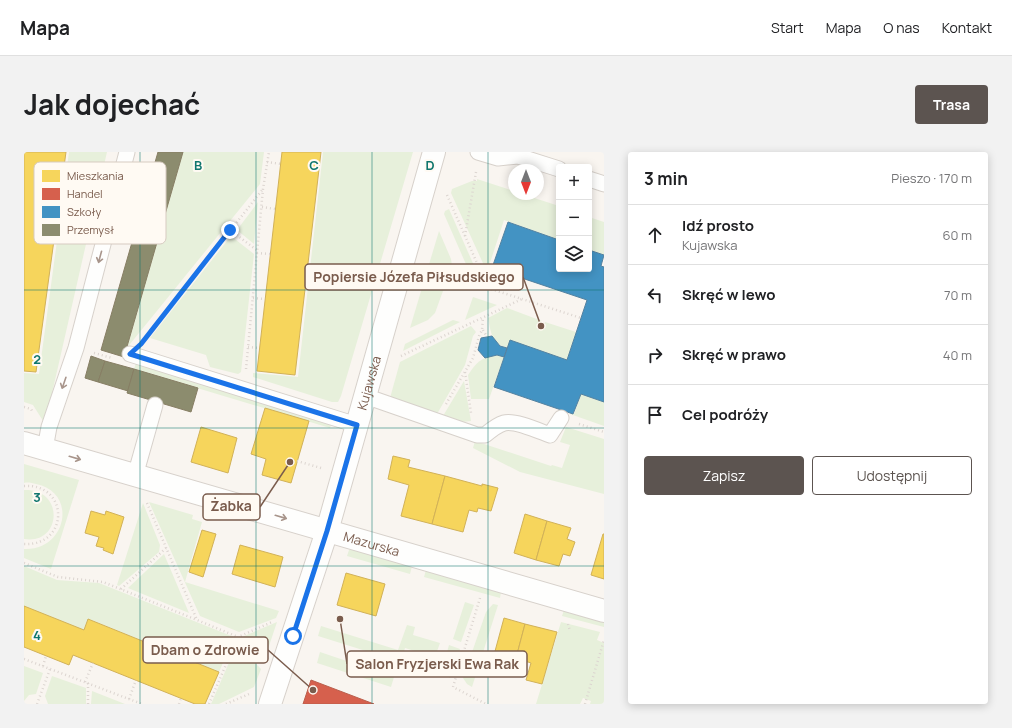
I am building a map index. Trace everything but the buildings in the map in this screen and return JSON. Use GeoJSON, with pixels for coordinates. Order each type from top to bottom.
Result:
{"type":"FeatureCollection","features":[{"type":"Feature","properties":{"kind":"street","name":"Kujawska"},"geometry":{"type":"LineString","coordinates":[[270,704],[327,531],[434,152]]}},
{"type":"Feature","properties":{"kind":"street","name":"Mazurska"},"geometry":{"type":"LineString","coordinates":[[24,443],[46,441],[135,476],[604,611]]}},
{"type":"Feature","properties":{"kind":"lane"},"geometry":{"type":"LineString","coordinates":[[124,162],[127,152]]}},
{"type":"Feature","properties":{"kind":"lane"},"geometry":{"type":"LineString","coordinates":[[478,152],[498,158],[518,156],[556,168]]}},
{"type":"Feature","properties":{"kind":"lane"},"geometry":{"type":"LineString","coordinates":[[592,180],[604,184]]}},
{"type":"Feature","properties":{"kind":"lane"},"geometry":{"type":"LineString","coordinates":[[46,441],[76,348],[103,244]]}},
{"type":"Feature","properties":{"kind":"lane"},"geometry":{"type":"LineString","coordinates":[[130,354],[357,425]]}},
{"type":"Feature","properties":{"kind":"lane"},"geometry":{"type":"LineString","coordinates":[[365,396],[474,434],[485,435],[496,426],[504,422],[512,422],[550,435],[561,418]]}},
{"type":"Feature","properties":{"kind":"lane"},"geometry":{"type":"LineString","coordinates":[[135,476],[156,405]]}},
{"type":"Feature","properties":{"kind":"path"},"geometry":{"type":"LineString","coordinates":[[246,373],[263,189],[268,152]]}},
{"type":"Feature","properties":{"kind":"path"},"geometry":{"type":"LineString","coordinates":[[267,162],[281,164]]}},
{"type":"Feature","properties":{"kind":"path"},"geometry":{"type":"LineString","coordinates":[[465,236],[474,181]]}},
{"type":"Feature","properties":{"kind":"path"},"geometry":{"type":"LineString","coordinates":[[76,348],[124,361],[141,344],[263,189]]}},
{"type":"Feature","properties":{"kind":"path"},"geometry":{"type":"LineString","coordinates":[[446,193],[488,288]]}},
{"type":"Feature","properties":{"kind":"path"},"geometry":{"type":"LineString","coordinates":[[262,207],[275,209]]}},
{"type":"Feature","properties":{"kind":"path"},"geometry":{"type":"LineString","coordinates":[[230,230],[257,252],[270,254]]}},
{"type":"Feature","properties":{"kind":"path"},"geometry":{"type":"LineString","coordinates":[[457,278],[581,318]]}},
{"type":"Feature","properties":{"kind":"path"},"geometry":{"type":"LineString","coordinates":[[253,298],[265,299]]}},
{"type":"Feature","properties":{"kind":"path"},"geometry":{"type":"LineString","coordinates":[[397,357],[522,299]]}},
{"type":"Feature","properties":{"kind":"path"},"geometry":{"type":"LineString","coordinates":[[437,420],[473,358],[482,330],[483,318]]}},
{"type":"Feature","properties":{"kind":"path"},"geometry":{"type":"LineString","coordinates":[[482,330],[487,337]]}},
{"type":"Feature","properties":{"kind":"path"},"geometry":{"type":"LineString","coordinates":[[248,347],[259,348]]}},
{"type":"Feature","properties":{"kind":"path"},"geometry":{"type":"LineString","coordinates":[[465,372],[474,434]]}},
{"type":"Feature","properties":{"kind":"path"},"geometry":{"type":"LineString","coordinates":[[24,407],[30,409],[46,441]]}},
{"type":"Feature","properties":{"kind":"path"},"geometry":{"type":"LineString","coordinates":[[561,418],[604,432]]}},
{"type":"Feature","properties":{"kind":"path"},"geometry":{"type":"LineString","coordinates":[[297,461],[326,469]]}},
{"type":"Feature","properties":{"kind":"path"},"geometry":{"type":"LineString","coordinates":[[24,486],[35,486],[44,490],[54,500],[58,513],[56,526],[48,538],[40,543],[31,545],[24,544]]}},
{"type":"Feature","properties":{"kind":"path"},"geometry":{"type":"LineString","coordinates":[[146,502],[198,620]]}},
{"type":"Feature","properties":{"kind":"path"},"geometry":{"type":"LineString","coordinates":[[121,589],[166,548]]}},
{"type":"Feature","properties":{"kind":"path"},"geometry":{"type":"LineString","coordinates":[[24,564],[58,577],[103,582],[198,620],[238,637],[265,665]]}},
{"type":"Feature","properties":{"kind":"path"},"geometry":{"type":"LineString","coordinates":[[480,596],[453,687],[486,704]]}},
{"type":"Feature","properties":{"kind":"path"},"geometry":{"type":"LineString","coordinates":[[209,704],[238,637],[273,622]]}},
{"type":"Feature","properties":{"kind":"path"},"geometry":{"type":"LineString","coordinates":[[586,704],[604,640]]}},
{"type":"Feature","properties":{"kind":"path"},"geometry":{"type":"LineString","coordinates":[[43,666],[46,656]]}},
{"type":"Feature","properties":{"kind":"path"},"geometry":{"type":"LineString","coordinates":[[24,659],[142,704]]}},
{"type":"Feature","properties":{"kind":"path"},"geometry":{"type":"LineString","coordinates":[[88,704],[87,682],[93,663]]}},
{"type":"Feature","properties":{"kind":"path"},"geometry":{"type":"LineString","coordinates":[[38,704],[50,669]]}},
{"type":"Feature","properties":{"kind":"path"},"geometry":{"type":"LineString","coordinates":[[129,699],[136,680]]}},
{"type":"Feature","properties":{"kind":"path"},"geometry":{"type":"LineString","coordinates":[[226,704],[251,693]]}},
{"type":"Feature","properties":{"kind":"path"},"geometry":{"type":"LineString","coordinates":[[179,704],[181,698]]}},
{"type":"Feature","properties":{"kind":"green space"},"geometry":{"type":"Polygon","coordinates":[[[69,152],[107,152],[105,162],[68,162],[69,152]]]}},
{"type":"Feature","properties":{"kind":"green space"},"geometry":{"type":"Polygon","coordinates":[[[183,152],[264,152],[260,184],[126,349],[156,244],[166,244],[166,211],[183,152]]]}},
{"type":"Feature","properties":{"kind":"green space"},"geometry":{"type":"Polygon","coordinates":[[[323,152],[413,152],[338,402],[332,402],[253,377],[253,373],[298,377],[323,152]]]}},
{"type":"Feature","properties":{"kind":"green space"},"geometry":{"type":"Polygon","coordinates":[[[477,179],[508,189],[508,200],[540,200],[556,205],[556,239],[504,220],[487,272],[451,193],[452,189],[472,181],[477,181],[477,179]]]}},
{"type":"Feature","properties":{"kind":"green space"},"geometry":{"type":"Polygon","coordinates":[[[258,202],[254,244],[237,230],[258,202]]]}},
{"type":"Feature","properties":{"kind":"green space"},"geometry":{"type":"Polygon","coordinates":[[[449,209],[479,277],[478,278],[473,275],[465,262],[444,214],[445,211],[449,209]]]}},
{"type":"Feature","properties":{"kind":"green space"},"geometry":{"type":"Polygon","coordinates":[[[592,218],[604,222],[604,255],[592,251],[592,218]]]}},
{"type":"Feature","properties":{"kind":"green space"},"geometry":{"type":"Polygon","coordinates":[[[439,231],[451,259],[452,266],[435,313],[428,320],[410,328],[439,231]]]}},
{"type":"Feature","properties":{"kind":"green space"},"geometry":{"type":"Polygon","coordinates":[[[231,236],[254,254],[241,372],[238,374],[210,367],[206,355],[150,338],[231,236]]]}},
{"type":"Feature","properties":{"kind":"green space"},"geometry":{"type":"Polygon","coordinates":[[[57,244],[86,244],[45,424],[33,405],[24,402],[24,373],[39,374],[57,244]]]}},
{"type":"Feature","properties":{"kind":"green space"},"geometry":{"type":"Polygon","coordinates":[[[473,297],[497,305],[465,320],[473,297]]]}},
{"type":"Feature","properties":{"kind":"green space"},"geometry":{"type":"Polygon","coordinates":[[[507,308],[542,321],[539,323],[538,328],[544,329],[546,325],[544,324],[545,322],[576,332],[567,360],[510,341],[507,348],[498,343],[493,336],[488,318],[507,308]]]}},
{"type":"Feature","properties":{"kind":"green space"},"geometry":{"type":"Polygon","coordinates":[[[453,320],[460,322],[403,351],[405,344],[453,320]]]}},
{"type":"Feature","properties":{"kind":"green space"},"geometry":{"type":"Polygon","coordinates":[[[471,326],[476,332],[473,336],[465,365],[437,414],[390,398],[400,362],[471,326]]]}},
{"type":"Feature","properties":{"kind":"green space"},"geometry":{"type":"Polygon","coordinates":[[[497,355],[504,357],[489,399],[471,399],[468,375],[480,361],[497,355]]]}},
{"type":"Feature","properties":{"kind":"green space"},"geometry":{"type":"Polygon","coordinates":[[[136,363],[332,422],[330,428],[134,369],[136,363]]]}},
{"type":"Feature","properties":{"kind":"green space"},"geometry":{"type":"Polygon","coordinates":[[[464,381],[471,421],[462,422],[443,416],[464,381]]]}},
{"type":"Feature","properties":{"kind":"green space"},"geometry":{"type":"Polygon","coordinates":[[[581,394],[604,402],[604,426],[570,414],[574,414],[581,394]]]}},
{"type":"Feature","properties":{"kind":"green space"},"geometry":{"type":"Polygon","coordinates":[[[566,427],[604,439],[604,494],[520,472],[473,448],[475,441],[551,466],[562,468],[570,445],[560,442],[566,427]]]}},
{"type":"Feature","properties":{"kind":"green space"},"geometry":{"type":"Polygon","coordinates":[[[24,464],[79,480],[51,569],[24,558],[24,549],[39,547],[50,541],[58,531],[62,520],[62,509],[58,498],[49,489],[34,484],[24,483],[24,464]]]}},
{"type":"Feature","properties":{"kind":"green space"},"geometry":{"type":"Polygon","coordinates":[[[24,490],[37,492],[47,498],[52,506],[54,516],[52,526],[46,534],[37,539],[24,539],[24,490]]]}},
{"type":"Feature","properties":{"kind":"green space"},"geometry":{"type":"Polygon","coordinates":[[[149,502],[193,515],[192,519],[202,522],[185,582],[279,611],[276,618],[239,632],[200,616],[149,502]]]}},
{"type":"Feature","properties":{"kind":"green space"},"geometry":{"type":"Polygon","coordinates":[[[143,503],[160,545],[159,552],[119,586],[117,585],[143,503]]]}},
{"type":"Feature","properties":{"kind":"green space"},"geometry":{"type":"Polygon","coordinates":[[[349,550],[357,550],[412,566],[410,574],[347,556],[349,550]]]}},
{"type":"Feature","properties":{"kind":"green space"},"geometry":{"type":"Polygon","coordinates":[[[164,554],[189,613],[128,588],[164,554]]]}},
{"type":"Feature","properties":{"kind":"green space"},"geometry":{"type":"Polygon","coordinates":[[[24,566],[57,580],[99,583],[234,637],[219,672],[89,619],[84,630],[24,606],[24,566]]]}},
{"type":"Feature","properties":{"kind":"green space"},"geometry":{"type":"Polygon","coordinates":[[[426,570],[501,592],[500,598],[424,577],[426,570]]]}},
{"type":"Feature","properties":{"kind":"green space"},"geometry":{"type":"Polygon","coordinates":[[[465,602],[474,605],[461,642],[453,639],[465,602]]]}},
{"type":"Feature","properties":{"kind":"green space"},"geometry":{"type":"Polygon","coordinates":[[[493,604],[498,605],[472,687],[467,684],[463,678],[486,612],[493,604]]]}},
{"type":"Feature","properties":{"kind":"green space"},"geometry":{"type":"Polygon","coordinates":[[[564,610],[604,622],[604,627],[562,616],[564,610]]]}},
{"type":"Feature","properties":{"kind":"green space"},"geometry":{"type":"Polygon","coordinates":[[[277,622],[264,661],[242,637],[277,622]]]}},
{"type":"Feature","properties":{"kind":"green space"},"geometry":{"type":"Polygon","coordinates":[[[561,622],[600,632],[597,640],[604,643],[604,704],[590,704],[591,701],[583,698],[580,704],[536,704],[561,622]]]}},
{"type":"Feature","properties":{"kind":"green space"},"geometry":{"type":"Polygon","coordinates":[[[407,625],[415,627],[413,635],[440,643],[436,654],[446,656],[449,645],[460,649],[450,678],[443,673],[446,661],[405,648],[401,662],[318,636],[321,626],[398,650],[407,625]]]}},
{"type":"Feature","properties":{"kind":"green space"},"geometry":{"type":"Polygon","coordinates":[[[237,644],[261,669],[254,687],[219,704],[211,704],[237,644]]]}},
{"type":"Feature","properties":{"kind":"green space"},"geometry":{"type":"Polygon","coordinates":[[[320,652],[394,677],[391,687],[317,663],[320,652]]]}},
{"type":"Feature","properties":{"kind":"green space"},"geometry":{"type":"Polygon","coordinates":[[[24,666],[43,673],[36,694],[29,695],[24,701],[24,666]]]}},
{"type":"Feature","properties":{"kind":"green space"},"geometry":{"type":"Polygon","coordinates":[[[52,676],[86,688],[86,704],[48,704],[45,696],[52,676]]]}},
{"type":"Feature","properties":{"kind":"green space"},"geometry":{"type":"Polygon","coordinates":[[[92,691],[125,704],[91,704],[92,691]]]}},
{"type":"Feature","properties":{"kind":"place","name":"Popiersie Józefa Piłsudskiego"},"geometry":{"type":"Point","coordinates":[541,326]}},
{"type":"Feature","properties":{"kind":"place","name":"Żabka"},"geometry":{"type":"Point","coordinates":[290,462]}},
{"type":"Feature","properties":{"kind":"place","name":"Salon Fryzjerski Ewa Rak"},"geometry":{"type":"Point","coordinates":[340,619]}},
{"type":"Feature","properties":{"kind":"place","name":"Dbam o Zdrowie"},"geometry":{"type":"Point","coordinates":[313,690]}},
{"type":"Feature","properties":{"kind":"route"},"geometry":{"type":"LineString","coordinates":[[230,230],[141,344],[130,354],[357,425],[321,551],[293,636]]}}]}
